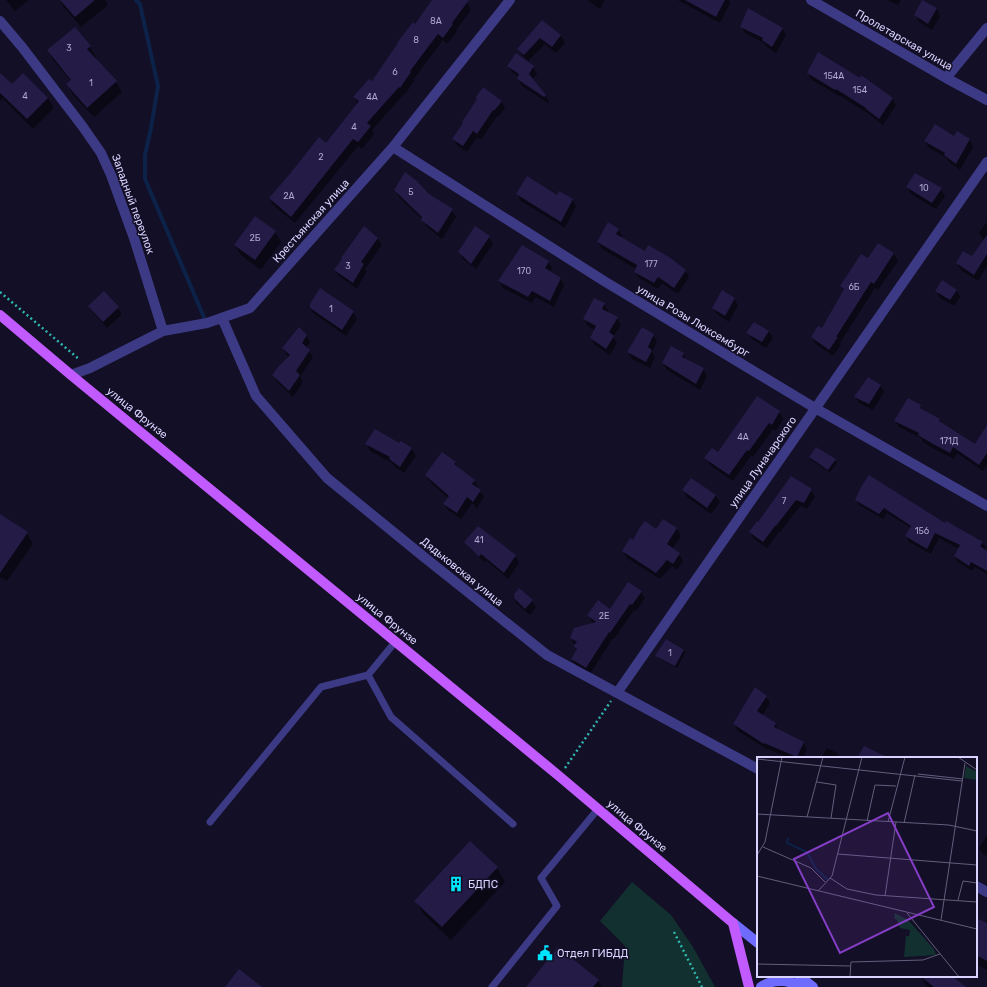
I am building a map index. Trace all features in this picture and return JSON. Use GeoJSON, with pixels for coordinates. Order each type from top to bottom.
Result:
{"type":"FeatureCollection","features":[{"type":"Feature","properties":{"kind":"main road","name":"улица Фрунзе"},"geometry":{"type":"LineString","coordinates":[[0,315],[559,776],[757,942]]}},
{"type":"Feature","properties":{"kind":"main road"},"geometry":{"type":"LineString","coordinates":[[733,923],[749,987]]}},
{"type":"Feature","properties":{"kind":"main road"},"geometry":{"type":"LineString","coordinates":[[800,977],[813,987]]}},
{"type":"Feature","properties":{"kind":"main road"},"geometry":{"type":"LineString","coordinates":[[761,987],[767,983],[778,980],[804,987]]}},
{"type":"Feature","properties":{"kind":"street","name":"Крестьянская улица"},"geometry":{"type":"LineString","coordinates":[[71,375],[90,368],[164,331],[206,323],[250,308],[393,147],[510,0]]}},
{"type":"Feature","properties":{"kind":"street","name":"Пролетарская улица"},"geometry":{"type":"LineString","coordinates":[[811,0],[987,100]]}},
{"type":"Feature","properties":{"kind":"street","name":"Западный переулок"},"geometry":{"type":"LineString","coordinates":[[0,21],[22,47],[101,153],[111,175],[134,238],[164,331]]}},
{"type":"Feature","properties":{"kind":"street"},"geometry":{"type":"LineString","coordinates":[[946,78],[987,28]]}},
{"type":"Feature","properties":{"kind":"street","name":"улица Розы Люксембург"},"geometry":{"type":"LineString","coordinates":[[393,147],[604,281],[815,408],[987,506]]}},
{"type":"Feature","properties":{"kind":"street","name":"улица Луначарского"},"geometry":{"type":"LineString","coordinates":[[617,693],[987,162]]}},
{"type":"Feature","properties":{"kind":"street","name":"Дядьковская улица"},"geometry":{"type":"LineString","coordinates":[[222,318],[256,396],[327,478],[547,655],[757,768]]}},
{"type":"Feature","properties":{"kind":"street"},"geometry":{"type":"LineString","coordinates":[[977,887],[987,892]]}},
{"type":"Feature","properties":{"kind":"lane"},"geometry":{"type":"LineString","coordinates":[[210,822],[321,687],[368,675],[396,641]]}},
{"type":"Feature","properties":{"kind":"lane"},"geometry":{"type":"LineString","coordinates":[[368,675],[391,717],[513,824]]}},
{"type":"Feature","properties":{"kind":"lane"},"geometry":{"type":"LineString","coordinates":[[492,987],[557,906],[541,878],[598,809]]}},
{"type":"Feature","properties":{"kind":"path"},"geometry":{"type":"LineString","coordinates":[[0,292],[90,368]]}},
{"type":"Feature","properties":{"kind":"path"},"geometry":{"type":"LineString","coordinates":[[559,776],[617,693]]}},
{"type":"Feature","properties":{"kind":"path"},"geometry":{"type":"LineString","coordinates":[[674,932],[702,987]]}},
{"type":"Feature","properties":{"kind":"green space"},"geometry":{"type":"Polygon","coordinates":[[[632,882],[671,915],[693,947],[715,987],[622,987],[625,946],[600,921],[632,882]]]}},
{"type":"Feature","properties":{"kind":"building"},"geometry":{"type":"Polygon","coordinates":[[[60,0],[95,0],[75,17],[60,0]]]}},
{"type":"Feature","properties":{"kind":"building"},"geometry":{"type":"Polygon","coordinates":[[[432,0],[469,0],[443,38],[438,34],[410,71],[411,72],[400,88],[399,87],[367,123],[371,126],[358,142],[353,139],[291,217],[269,198],[319,137],[326,143],[359,101],[353,97],[369,79],[372,81],[397,43],[413,22],[415,24],[432,0]]]}},
{"type":"Feature","properties":{"kind":"building"},"geometry":{"type":"Polygon","coordinates":[[[685,0],[725,0],[716,17],[685,0]]]}},
{"type":"Feature","properties":{"kind":"building"},"geometry":{"type":"Polygon","coordinates":[[[922,0],[937,8],[928,24],[914,15],[922,0]]]}},
{"type":"Feature","properties":{"kind":"building"},"geometry":{"type":"Polygon","coordinates":[[[748,8],[783,28],[772,47],[762,40],[763,38],[740,27],[748,8]]]}},
{"type":"Feature","properties":{"kind":"building"},"geometry":{"type":"Polygon","coordinates":[[[542,20],[561,35],[552,47],[540,38],[524,55],[517,49],[542,20]]]}},
{"type":"Feature","properties":{"kind":"building"},"geometry":{"type":"Polygon","coordinates":[[[75,27],[91,46],[87,49],[117,81],[87,108],[66,84],[71,80],[47,50],[75,27]]]}},
{"type":"Feature","properties":{"kind":"building"},"geometry":{"type":"Polygon","coordinates":[[[818,52],[860,78],[861,75],[893,98],[879,119],[866,108],[807,73],[818,52]]]}},
{"type":"Feature","properties":{"kind":"building"},"geometry":{"type":"Polygon","coordinates":[[[516,53],[534,66],[529,74],[546,95],[544,97],[517,79],[519,74],[507,66],[516,53]]]}},
{"type":"Feature","properties":{"kind":"building"},"geometry":{"type":"Polygon","coordinates":[[[0,73],[12,84],[23,73],[48,98],[27,119],[0,93],[0,73]]]}},
{"type":"Feature","properties":{"kind":"building"},"geometry":{"type":"Polygon","coordinates":[[[483,87],[502,101],[494,111],[493,110],[477,134],[473,131],[463,146],[452,139],[463,123],[462,122],[477,99],[475,98],[483,87]]]}},
{"type":"Feature","properties":{"kind":"building"},"geometry":{"type":"Polygon","coordinates":[[[935,124],[954,136],[957,131],[970,139],[956,164],[944,155],[945,153],[924,141],[935,124]]]}},
{"type":"Feature","properties":{"kind":"building"},"geometry":{"type":"Polygon","coordinates":[[[405,172],[417,181],[429,194],[453,209],[438,233],[421,220],[422,217],[394,190],[405,172]]]}},
{"type":"Feature","properties":{"kind":"building"},"geometry":{"type":"Polygon","coordinates":[[[915,173],[942,188],[932,203],[906,187],[915,173]]]}},
{"type":"Feature","properties":{"kind":"building"},"geometry":{"type":"Polygon","coordinates":[[[527,176],[557,195],[559,191],[573,199],[561,222],[516,194],[527,176]]]}},
{"type":"Feature","properties":{"kind":"building"},"geometry":{"type":"Polygon","coordinates":[[[255,216],[276,231],[255,260],[234,245],[255,216]]]}},
{"type":"Feature","properties":{"kind":"building"},"geometry":{"type":"Polygon","coordinates":[[[608,222],[619,229],[616,234],[645,251],[648,245],[669,257],[686,270],[674,288],[658,277],[654,283],[634,272],[637,265],[597,242],[608,222]]]}},
{"type":"Feature","properties":{"kind":"building"},"geometry":{"type":"Polygon","coordinates":[[[364,226],[378,238],[361,262],[364,264],[353,283],[334,270],[364,226]]]}},
{"type":"Feature","properties":{"kind":"building"},"geometry":{"type":"Polygon","coordinates":[[[475,226],[490,236],[471,264],[458,252],[475,226]]]}},
{"type":"Feature","properties":{"kind":"building"},"geometry":{"type":"Polygon","coordinates":[[[987,235],[987,254],[974,275],[956,263],[963,251],[972,256],[987,235]]]}},
{"type":"Feature","properties":{"kind":"building"},"geometry":{"type":"Polygon","coordinates":[[[878,243],[894,253],[874,284],[871,282],[829,350],[811,337],[818,326],[822,328],[844,289],[840,286],[861,254],[868,258],[878,243]]]}},
{"type":"Feature","properties":{"kind":"building"},"geometry":{"type":"Polygon","coordinates":[[[522,245],[549,261],[545,268],[561,278],[550,301],[532,291],[528,297],[498,281],[522,245]]]}},
{"type":"Feature","properties":{"kind":"building"},"geometry":{"type":"Polygon","coordinates":[[[942,280],[957,290],[950,300],[935,291],[942,280]]]}},
{"type":"Feature","properties":{"kind":"building"},"geometry":{"type":"Polygon","coordinates":[[[320,288],[354,311],[342,330],[310,308],[310,304],[320,288]]]}},
{"type":"Feature","properties":{"kind":"building"},"geometry":{"type":"Polygon","coordinates":[[[722,290],[735,298],[725,316],[712,308],[722,290]]]}},
{"type":"Feature","properties":{"kind":"building"},"geometry":{"type":"Polygon","coordinates":[[[104,291],[119,307],[103,322],[88,306],[104,291]]]}},
{"type":"Feature","properties":{"kind":"building"},"geometry":{"type":"Polygon","coordinates":[[[594,298],[605,303],[602,309],[618,317],[609,332],[614,336],[606,349],[590,338],[596,326],[583,319],[594,298]]]}},
{"type":"Feature","properties":{"kind":"building"},"geometry":{"type":"Polygon","coordinates":[[[754,322],[769,331],[762,342],[746,333],[754,322]]]}},
{"type":"Feature","properties":{"kind":"building"},"geometry":{"type":"Polygon","coordinates":[[[299,327],[307,335],[302,343],[310,350],[296,371],[300,375],[289,391],[272,375],[290,355],[282,348],[299,327]]]}},
{"type":"Feature","properties":{"kind":"building"},"geometry":{"type":"Polygon","coordinates":[[[642,327],[654,334],[648,347],[652,350],[646,362],[627,352],[642,327]]]}},
{"type":"Feature","properties":{"kind":"building"},"geometry":{"type":"Polygon","coordinates":[[[671,346],[684,353],[682,357],[704,368],[696,384],[662,363],[671,346]]]}},
{"type":"Feature","properties":{"kind":"building"},"geometry":{"type":"Polygon","coordinates":[[[868,377],[881,385],[869,404],[854,397],[868,377]]]}},
{"type":"Feature","properties":{"kind":"building"},"geometry":{"type":"Polygon","coordinates":[[[757,396],[780,411],[772,425],[769,423],[749,451],[747,450],[729,475],[704,458],[712,448],[718,452],[757,396]]]}},
{"type":"Feature","properties":{"kind":"building"},"geometry":{"type":"Polygon","coordinates":[[[908,398],[921,405],[920,408],[940,419],[939,421],[975,444],[987,425],[987,453],[979,465],[953,447],[950,453],[918,435],[919,433],[894,421],[908,398]]]}},
{"type":"Feature","properties":{"kind":"building"},"geometry":{"type":"Polygon","coordinates":[[[375,429],[399,443],[401,441],[412,448],[400,467],[389,459],[390,457],[365,444],[375,429]]]}},
{"type":"Feature","properties":{"kind":"building"},"geometry":{"type":"Polygon","coordinates":[[[816,447],[836,459],[828,470],[809,457],[816,447]]]}},
{"type":"Feature","properties":{"kind":"building"},"geometry":{"type":"Polygon","coordinates":[[[442,452],[456,462],[454,464],[475,480],[472,484],[481,490],[473,502],[467,497],[457,513],[443,504],[449,496],[425,475],[442,452]]]}},
{"type":"Feature","properties":{"kind":"building"},"geometry":{"type":"Polygon","coordinates":[[[869,475],[945,523],[946,521],[983,542],[980,546],[987,551],[987,571],[971,562],[969,566],[954,556],[960,545],[935,533],[927,549],[905,536],[911,526],[884,508],[879,514],[855,500],[869,475]]]}},
{"type":"Feature","properties":{"kind":"building"},"geometry":{"type":"Polygon","coordinates":[[[791,476],[812,489],[804,503],[796,500],[763,542],[749,532],[791,476]]]}},
{"type":"Feature","properties":{"kind":"building"},"geometry":{"type":"Polygon","coordinates":[[[691,478],[716,495],[707,508],[682,490],[691,478]]]}},
{"type":"Feature","properties":{"kind":"building"},"geometry":{"type":"Polygon","coordinates":[[[0,514],[28,532],[0,573],[0,514]]]}},
{"type":"Feature","properties":{"kind":"building"},"geometry":{"type":"Polygon","coordinates":[[[663,519],[677,528],[667,544],[680,553],[673,564],[667,560],[656,573],[622,551],[630,538],[633,540],[645,521],[656,529],[663,519]]]}},
{"type":"Feature","properties":{"kind":"building"},"geometry":{"type":"Polygon","coordinates":[[[478,526],[516,555],[504,573],[481,554],[479,557],[464,542],[478,526]]]}},
{"type":"Feature","properties":{"kind":"building"},"geometry":{"type":"Polygon","coordinates":[[[628,582],[642,591],[632,605],[630,604],[610,633],[609,632],[586,668],[571,659],[577,649],[573,646],[577,642],[570,638],[574,628],[596,622],[587,615],[598,600],[610,609],[628,582]]]}},
{"type":"Feature","properties":{"kind":"building"},"geometry":{"type":"Polygon","coordinates":[[[519,588],[533,600],[525,609],[514,598],[514,594],[519,588]]]}},
{"type":"Feature","properties":{"kind":"building"},"geometry":{"type":"Polygon","coordinates":[[[666,639],[684,650],[675,666],[655,656],[666,639]]]}},
{"type":"Feature","properties":{"kind":"building"},"geometry":{"type":"Polygon","coordinates":[[[755,687],[767,696],[757,711],[776,723],[774,727],[804,742],[797,757],[764,744],[733,724],[755,687]]]}},
{"type":"Feature","properties":{"kind":"building"},"geometry":{"type":"Polygon","coordinates":[[[864,746],[887,757],[858,757],[864,746]]]}},
{"type":"Feature","properties":{"kind":"building","name":"БДПС"},"geometry":{"type":"Polygon","coordinates":[[[470,841],[498,867],[442,927],[414,901],[470,841]]]}},
{"type":"Feature","properties":{"kind":"building"},"geometry":{"type":"Polygon","coordinates":[[[977,918],[987,923],[987,961],[977,956],[977,918]]]}},
{"type":"Feature","properties":{"kind":"building"},"geometry":{"type":"Polygon","coordinates":[[[558,947],[599,980],[593,987],[526,987],[558,947]]]}},
{"type":"Feature","properties":{"kind":"building"},"geometry":{"type":"Polygon","coordinates":[[[239,969],[262,987],[225,987],[239,969]]]}},
{"type":"Feature","properties":{"kind":"building"},"geometry":{"type":"Polygon","coordinates":[[[921,977],[953,977],[966,987],[934,987],[921,977]]]}},
{"type":"Feature","properties":{"kind":"waterway"},"geometry":{"type":"LineString","coordinates":[[136,0],[140,4],[158,86],[145,155],[145,179],[206,322]]}},
{"type":"Feature","properties":{"kind":"place","name":"БДПС"},"geometry":{"type":"Point","coordinates":[456,884]}},
{"type":"Feature","properties":{"kind":"place","name":"Отдел ГИБДД"},"geometry":{"type":"Point","coordinates":[545,953]}}]}
